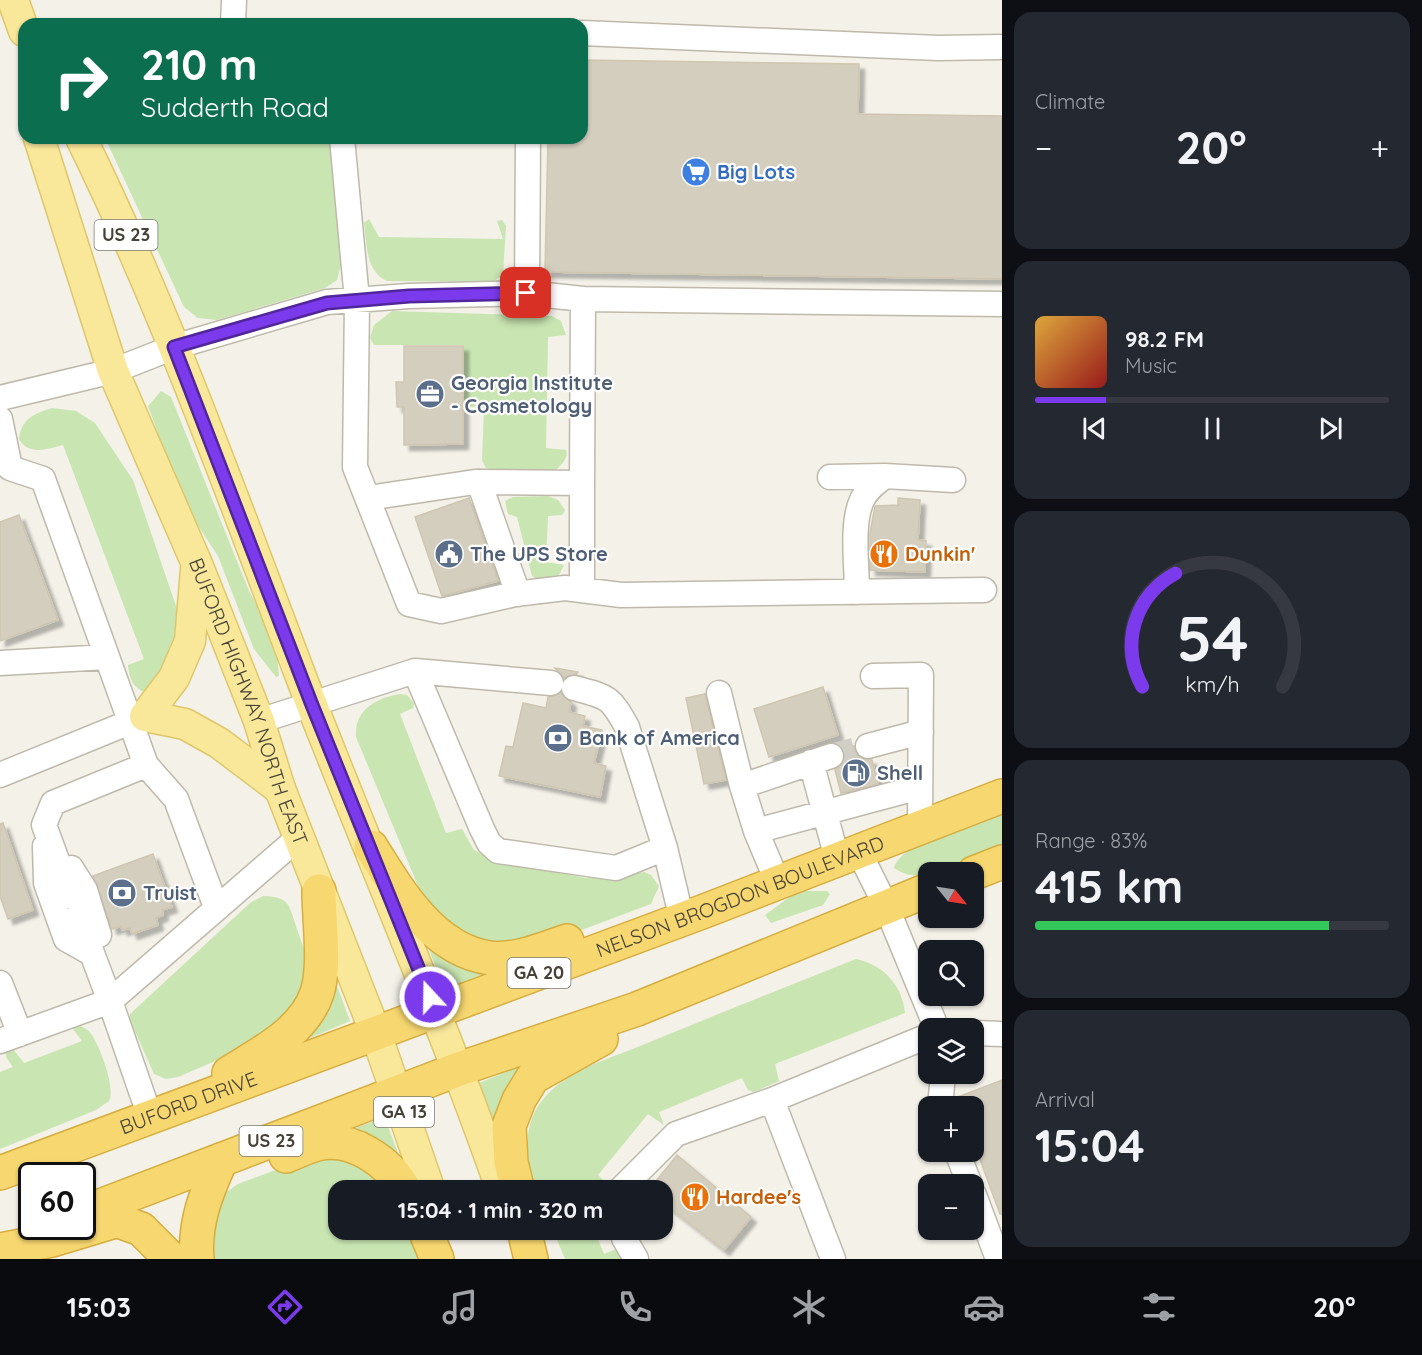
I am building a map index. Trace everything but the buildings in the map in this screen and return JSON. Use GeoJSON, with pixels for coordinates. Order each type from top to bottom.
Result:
{"type":"FeatureCollection","features":[{"type":"Feature","properties":{"kind":"highway","name":"NELSON BROGDON BOULEVARD"},"geometry":{"type":"LineString","coordinates":[[376,1034],[436,1012],[690,908],[777,881],[1002,796]]}},
{"type":"Feature","properties":{"kind":"highway"},"geometry":{"type":"LineString","coordinates":[[371,848],[396,887],[421,917],[449,944],[492,958],[535,952],[639,912],[690,908]]}},
{"type":"Feature","properties":{"kind":"highway"},"geometry":{"type":"LineString","coordinates":[[984,869],[1002,862]]}},
{"type":"Feature","properties":{"kind":"highway"},"geometry":{"type":"LineString","coordinates":[[150,1117],[192,1096],[287,1035],[307,1010],[317,994],[320,974],[319,891]]}},
{"type":"Feature","properties":{"kind":"highway"},"geometry":{"type":"LineString","coordinates":[[459,1070],[637,1009],[918,894]]}},
{"type":"Feature","properties":{"kind":"highway"},"geometry":{"type":"LineString","coordinates":[[515,1180],[511,1162],[509,1126],[532,1077],[597,1042],[637,1009]]}},
{"type":"Feature","properties":{"kind":"highway","name":"BUFORD DRIVE"},"geometry":{"type":"LineString","coordinates":[[0,1173],[376,1034]]}},
{"type":"Feature","properties":{"kind":"highway","name":"US 23"},"geometry":{"type":"LineString","coordinates":[[96,1209],[215,1173],[459,1070]]}},
{"type":"Feature","properties":{"kind":"highway"},"geometry":{"type":"LineString","coordinates":[[0,1250],[52,1240],[116,1220],[215,1173],[319,1143],[348,1145],[374,1156],[399,1180]]}},
{"type":"Feature","properties":{"kind":"highway"},"geometry":{"type":"LineString","coordinates":[[198,1259],[196,1243],[200,1214],[215,1173]]}},
{"type":"Feature","properties":{"kind":"highway"},"geometry":{"type":"LineString","coordinates":[[116,1220],[141,1229],[171,1259]]}},
{"type":"Feature","properties":{"kind":"highway"},"geometry":{"type":"LineString","coordinates":[[0,1244],[18,1237]]}},
{"type":"Feature","properties":{"kind":"highway"},"geometry":{"type":"LineString","coordinates":[[428,1240],[437,1259]]}},
{"type":"Feature","properties":{"kind":"highway"},"geometry":{"type":"LineString","coordinates":[[526,1240],[529,1259]]}},
{"type":"Feature","properties":{"kind":"main road"},"geometry":{"type":"LineString","coordinates":[[13,0],[19,18]]}},
{"type":"Feature","properties":{"kind":"main road","name":"US 23"},"geometry":{"type":"LineString","coordinates":[[41,144],[113,371]]}},
{"type":"Feature","properties":{"kind":"main road","name":"US 23"},"geometry":{"type":"LineString","coordinates":[[84,144],[171,340],[312,705],[459,1070]]}},
{"type":"Feature","properties":{"kind":"main road","name":"BUFORD HIGHWAY NORTH EAST"},"geometry":{"type":"LineString","coordinates":[[113,371],[197,564],[259,721],[298,838],[376,1034]]}},
{"type":"Feature","properties":{"kind":"main road"},"geometry":{"type":"LineString","coordinates":[[138,719],[174,678],[190,641],[197,564]]}},
{"type":"Feature","properties":{"kind":"main road"},"geometry":{"type":"LineString","coordinates":[[138,719],[185,724],[219,743],[280,789]]}},
{"type":"Feature","properties":{"kind":"main road","name":"GA 13"},"geometry":{"type":"LineString","coordinates":[[376,1034],[426,1180]]}},
{"type":"Feature","properties":{"kind":"main road"},"geometry":{"type":"LineString","coordinates":[[459,1070],[498,1180]]}},
{"type":"Feature","properties":{"kind":"main road"},"geometry":{"type":"LineString","coordinates":[[446,1240],[453,1259]]}},
{"type":"Feature","properties":{"kind":"main road"},"geometry":{"type":"LineString","coordinates":[[520,1240],[529,1259]]}},
{"type":"Feature","properties":{"kind":"street"},"geometry":{"type":"LineString","coordinates":[[233,18],[234,0]]}},
{"type":"Feature","properties":{"kind":"street"},"geometry":{"type":"LineString","coordinates":[[588,33],[938,48],[1002,47]]}},
{"type":"Feature","properties":{"kind":"street"},"geometry":{"type":"LineString","coordinates":[[343,144],[357,300],[355,467],[410,604],[441,611],[518,594],[565,588],[621,595],[984,590]]}},
{"type":"Feature","properties":{"kind":"street"},"geometry":{"type":"LineString","coordinates":[[526,293],[528,144]]}},
{"type":"Feature","properties":{"kind":"street"},"geometry":{"type":"LineString","coordinates":[[0,398],[113,371],[171,340],[327,303],[357,300],[409,296],[526,293],[583,299],[1002,304]]}},
{"type":"Feature","properties":{"kind":"street"},"geometry":{"type":"LineString","coordinates":[[582,590],[583,299]]}},
{"type":"Feature","properties":{"kind":"street"},"geometry":{"type":"LineString","coordinates":[[0,419],[5,470],[43,479],[107,657],[138,719],[146,765],[176,799],[216,907]]}},
{"type":"Feature","properties":{"kind":"street"},"geometry":{"type":"LineString","coordinates":[[857,592],[856,531],[861,502],[870,488],[885,476]]}},
{"type":"Feature","properties":{"kind":"street"},"geometry":{"type":"LineString","coordinates":[[830,477],[885,476],[953,480]]}},
{"type":"Feature","properties":{"kind":"street"},"geometry":{"type":"LineString","coordinates":[[368,498],[479,482],[582,483]]}},
{"type":"Feature","properties":{"kind":"street"},"geometry":{"type":"LineString","coordinates":[[479,482],[518,594]]}},
{"type":"Feature","properties":{"kind":"street"},"geometry":{"type":"LineString","coordinates":[[0,663],[107,657]]}},
{"type":"Feature","properties":{"kind":"street"},"geometry":{"type":"LineString","coordinates":[[415,670],[482,829],[489,843],[498,851],[616,868],[665,848]]}},
{"type":"Feature","properties":{"kind":"street"},"geometry":{"type":"LineString","coordinates":[[259,721],[415,670],[563,686],[607,696],[627,727],[665,848],[690,908]]}},
{"type":"Feature","properties":{"kind":"street"},"geometry":{"type":"LineString","coordinates":[[873,676],[921,675],[920,827]]}},
{"type":"Feature","properties":{"kind":"street"},"geometry":{"type":"LineString","coordinates":[[719,693],[742,786],[756,831],[777,881]]}},
{"type":"Feature","properties":{"kind":"street"},"geometry":{"type":"LineString","coordinates":[[0,775],[138,719]]}},
{"type":"Feature","properties":{"kind":"street"},"geometry":{"type":"LineString","coordinates":[[868,746],[921,732]]}},
{"type":"Feature","properties":{"kind":"street"},"geometry":{"type":"LineString","coordinates":[[742,786],[821,759],[824,813],[848,854],[886,906],[932,1018]]}},
{"type":"Feature","properties":{"kind":"street"},"geometry":{"type":"LineString","coordinates":[[91,953],[66,939],[46,883],[44,825],[53,803],[146,765]]}},
{"type":"Feature","properties":{"kind":"street"},"geometry":{"type":"LineString","coordinates":[[756,831],[920,787]]}},
{"type":"Feature","properties":{"kind":"street"},"geometry":{"type":"LineString","coordinates":[[44,825],[91,953],[114,998]]}},
{"type":"Feature","properties":{"kind":"street"},"geometry":{"type":"LineString","coordinates":[[44,825],[85,890],[114,998],[150,1117]]}},
{"type":"Feature","properties":{"kind":"street"},"geometry":{"type":"LineString","coordinates":[[0,983],[10,1037],[114,998],[298,838]]}},
{"type":"Feature","properties":{"kind":"street"},"geometry":{"type":"LineString","coordinates":[[984,1033],[1002,1034]]}},
{"type":"Feature","properties":{"kind":"street"},"geometry":{"type":"LineString","coordinates":[[630,1180],[676,1134],[772,1100],[918,1040]]}},
{"type":"Feature","properties":{"kind":"street"},"geometry":{"type":"LineString","coordinates":[[772,1100],[833,1259]]}},
{"type":"Feature","properties":{"kind":"street"},"geometry":{"type":"LineString","coordinates":[[984,1222],[998,1259]]}},
{"type":"Feature","properties":{"kind":"street"},"geometry":{"type":"LineString","coordinates":[[625,1240],[636,1259]]}},
{"type":"Feature","properties":{"kind":"green space"},"geometry":{"type":"Polygon","coordinates":[[[108,144],[331,144],[341,264],[337,280],[325,288],[217,320],[198,318],[184,307],[108,144]]]}},
{"type":"Feature","properties":{"kind":"green space"},"geometry":{"type":"Polygon","coordinates":[[[369,219],[379,237],[503,239],[497,221],[502,220],[506,226],[503,275],[492,282],[387,281],[375,271],[368,256],[364,223],[369,219]]]}},
{"type":"Feature","properties":{"kind":"green space"},"geometry":{"type":"Polygon","coordinates":[[[392,311],[552,316],[561,321],[566,335],[548,337],[546,448],[566,450],[562,464],[554,471],[498,471],[486,468],[482,460],[484,408],[464,406],[463,345],[374,345],[370,338],[374,325],[392,311]]]}},
{"type":"Feature","properties":{"kind":"green space"},"geometry":{"type":"Polygon","coordinates":[[[161,391],[171,397],[249,591],[275,637],[279,676],[276,677],[254,649],[218,556],[185,506],[148,406],[161,391]]]}},
{"type":"Feature","properties":{"kind":"green space"},"geometry":{"type":"Polygon","coordinates":[[[52,408],[76,411],[95,423],[133,480],[177,609],[181,643],[149,693],[136,687],[131,679],[128,665],[144,659],[63,445],[39,450],[28,448],[19,439],[23,426],[30,418],[52,408]]]}},
{"type":"Feature","properties":{"kind":"green space"},"geometry":{"type":"Polygon","coordinates":[[[548,496],[558,500],[565,510],[562,515],[548,516],[546,562],[564,565],[558,577],[538,580],[532,576],[517,517],[508,514],[505,501],[513,497],[548,496]]]}},
{"type":"Feature","properties":{"kind":"green space"},"geometry":{"type":"Polygon","coordinates":[[[400,694],[407,695],[414,703],[413,708],[400,714],[446,833],[462,829],[474,850],[492,859],[586,878],[644,872],[651,875],[659,886],[651,904],[560,938],[517,948],[464,939],[423,898],[356,737],[359,719],[368,707],[375,702],[400,694]]]}},
{"type":"Feature","properties":{"kind":"green space"},"geometry":{"type":"Polygon","coordinates":[[[1002,812],[1002,845],[966,862],[918,862],[918,876],[906,874],[894,868],[900,858],[911,849],[959,827],[1002,812]]]}},
{"type":"Feature","properties":{"kind":"green space"},"geometry":{"type":"Polygon","coordinates":[[[827,891],[830,894],[823,905],[771,923],[765,915],[795,893],[827,891]]]}},
{"type":"Feature","properties":{"kind":"green space"},"geometry":{"type":"Polygon","coordinates":[[[263,896],[278,898],[287,903],[304,948],[306,961],[303,985],[294,1005],[280,1022],[262,1037],[241,1049],[178,1077],[166,1079],[154,1074],[130,1020],[130,1014],[250,903],[263,896]]]}},
{"type":"Feature","properties":{"kind":"green space"},"geometry":{"type":"Polygon","coordinates":[[[425,938],[485,973],[448,988],[443,987],[425,938]]]}},
{"type":"Feature","properties":{"kind":"green space"},"geometry":{"type":"Polygon","coordinates":[[[856,959],[875,966],[889,977],[900,993],[905,1013],[775,1064],[779,1081],[754,1092],[748,1090],[742,1078],[659,1112],[664,1125],[648,1114],[598,1175],[603,1180],[535,1180],[528,1154],[528,1142],[532,1119],[537,1108],[555,1087],[566,1079],[605,1060],[856,959]]]}},
{"type":"Feature","properties":{"kind":"green space"},"geometry":{"type":"Polygon","coordinates":[[[336,983],[350,1021],[303,1041],[336,983]]]}},
{"type":"Feature","properties":{"kind":"green space"},"geometry":{"type":"Polygon","coordinates":[[[76,1025],[89,1031],[99,1049],[109,1078],[111,1095],[109,1101],[96,1110],[0,1149],[0,1072],[13,1067],[6,1057],[6,1050],[12,1048],[24,1063],[82,1041],[73,1029],[76,1025]]]}},
{"type":"Feature","properties":{"kind":"green space"},"geometry":{"type":"Polygon","coordinates":[[[531,1062],[494,1123],[479,1083],[531,1062]]]}},
{"type":"Feature","properties":{"kind":"green space"},"geometry":{"type":"Polygon","coordinates":[[[385,1119],[403,1166],[343,1132],[385,1119]]]}},
{"type":"Feature","properties":{"kind":"green space"},"geometry":{"type":"Polygon","coordinates":[[[314,1156],[357,1162],[377,1180],[328,1180],[328,1240],[415,1240],[423,1259],[206,1259],[221,1196],[238,1184],[314,1156]]]}},
{"type":"Feature","properties":{"kind":"green space"},"geometry":{"type":"Polygon","coordinates":[[[557,1240],[598,1240],[604,1254],[619,1248],[625,1259],[565,1259],[557,1240]]]}},
{"type":"Feature","properties":{"kind":"tunnel"},"geometry":{"type":"LineString","coordinates":[[831,756],[868,746]]}},
{"type":"Feature","properties":{"kind":"place","name":"Big Lots"},"geometry":{"type":"Point","coordinates":[696,172]}},
{"type":"Feature","properties":{"kind":"place","name":"Georgia Institute - Cosmetology"},"geometry":{"type":"Point","coordinates":[430,394]}},
{"type":"Feature","properties":{"kind":"place","name":"The UPS Store"},"geometry":{"type":"Point","coordinates":[449,554]}},
{"type":"Feature","properties":{"kind":"place","name":"Dunkin'"},"geometry":{"type":"Point","coordinates":[884,554]}},
{"type":"Feature","properties":{"kind":"place","name":"Bank of America"},"geometry":{"type":"Point","coordinates":[558,738]}},
{"type":"Feature","properties":{"kind":"place","name":"Shell"},"geometry":{"type":"Point","coordinates":[856,773]}},
{"type":"Feature","properties":{"kind":"place","name":"Truist"},"geometry":{"type":"Point","coordinates":[122,893]}},
{"type":"Feature","properties":{"kind":"place","name":"Hardee's"},"geometry":{"type":"Point","coordinates":[695,1197]}},
{"type":"Feature","properties":{"kind":"route"},"geometry":{"type":"LineString","coordinates":[[430,997],[312,705],[218,455],[174,347],[327,303],[409,296],[526,293]]}}]}
